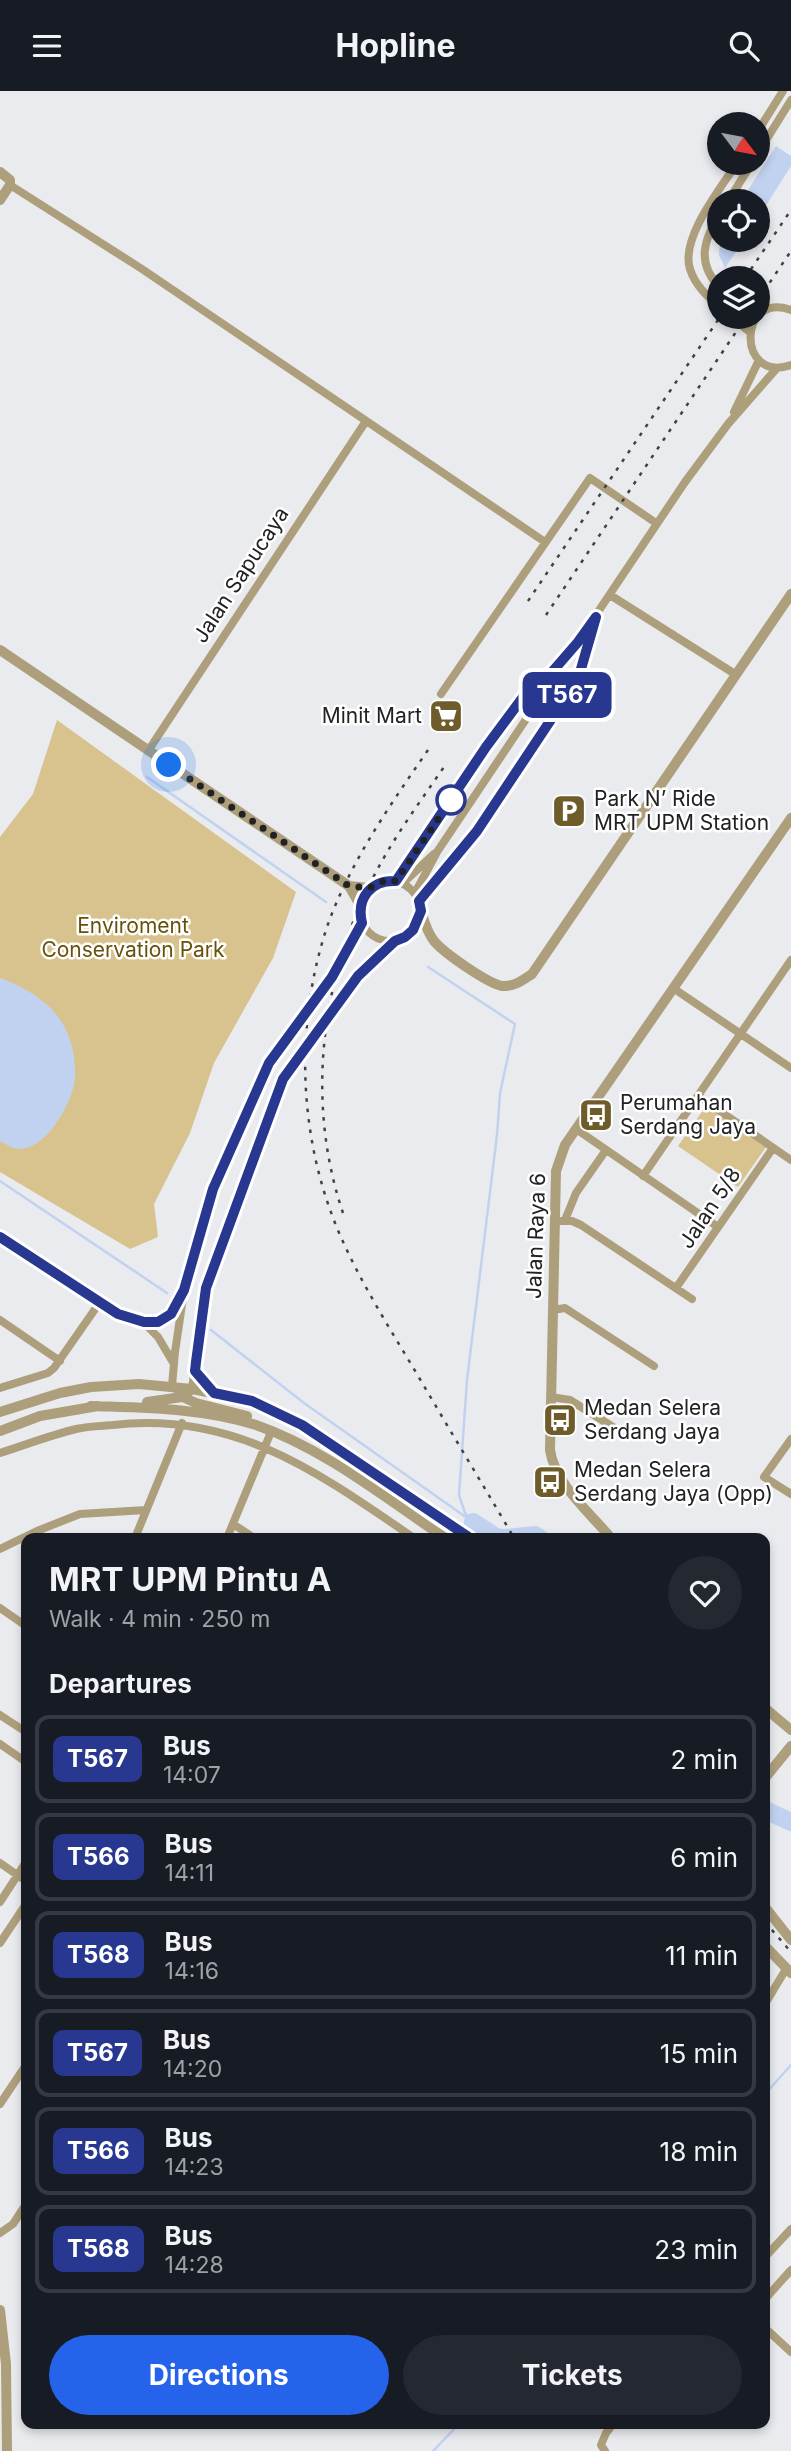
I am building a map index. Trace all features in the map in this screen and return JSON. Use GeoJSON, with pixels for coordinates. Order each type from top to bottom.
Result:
{"type":"FeatureCollection","features":[{"type":"Feature","properties":{"kind":"street"},"geometry":{"type":"LineString","coordinates":[[770,112],[783,91]]}},
{"type":"Feature","properties":{"kind":"street"},"geometry":{"type":"LineString","coordinates":[[770,134],[791,100]]}},
{"type":"Feature","properties":{"kind":"street"},"geometry":{"type":"LineString","coordinates":[[0,172],[10,180],[10,185],[0,200]]}},
{"type":"Feature","properties":{"kind":"street"},"geometry":{"type":"LineString","coordinates":[[707,294],[697,283],[689,267],[690,244],[700,222],[729,175]]}},
{"type":"Feature","properties":{"kind":"street"},"geometry":{"type":"LineString","coordinates":[[10,185],[142,269],[545,543]]}},
{"type":"Feature","properties":{"kind":"street"},"geometry":{"type":"LineString","coordinates":[[707,241],[704,258],[707,268]]}},
{"type":"Feature","properties":{"kind":"street"},"geometry":{"type":"LineString","coordinates":[[770,310],[777,307],[791,310]]}},
{"type":"Feature","properties":{"kind":"street"},"geometry":{"type":"LineString","coordinates":[[746,329],[750,332]]}},
{"type":"Feature","properties":{"kind":"street"},"geometry":{"type":"LineString","coordinates":[[751,329],[750,342],[759,360],[777,368],[791,365]]}},
{"type":"Feature","properties":{"kind":"street"},"geometry":{"type":"LineString","coordinates":[[728,424],[759,360]]}},
{"type":"Feature","properties":{"kind":"street"},"geometry":{"type":"LineString","coordinates":[[0,1431],[40,1416],[91,1406],[168,1401],[182,1397],[192,1389],[206,1288],[283,1079],[358,976],[395,941],[413,930],[418,902],[437,852],[596,617],[656,523],[728,424],[777,368]]}},
{"type":"Feature","properties":{"kind":"street","name":"Jalan Sapucaya"},"geometry":{"type":"LineString","coordinates":[[148,751],[366,421]]}},
{"type":"Feature","properties":{"kind":"street"},"geometry":{"type":"LineString","coordinates":[[441,694],[590,478],[656,523]]}},
{"type":"Feature","properties":{"kind":"street"},"geometry":{"type":"LineString","coordinates":[[349,886],[369,888],[386,880],[399,882],[418,902],[427,930],[435,943],[475,971],[505,986],[520,983],[532,974],[791,594]]}},
{"type":"Feature","properties":{"kind":"street"},"geometry":{"type":"LineString","coordinates":[[610,595],[735,674]]}},
{"type":"Feature","properties":{"kind":"street"},"geometry":{"type":"LineString","coordinates":[[418,902],[477,831],[562,703],[581,669],[596,617]]}},
{"type":"Feature","properties":{"kind":"street"},"geometry":{"type":"LineString","coordinates":[[399,882],[486,747],[529,689],[552,672],[578,642]]}},
{"type":"Feature","properties":{"kind":"street"},"geometry":{"type":"LineString","coordinates":[[0,650],[349,886],[360,905],[362,923],[332,977],[269,1063],[213,1189],[184,1290],[169,1386],[175,1394],[182,1397],[257,1419],[342,1469],[437,1533]]}},
{"type":"Feature","properties":{"kind":"street","name":"Jalan Raya 6"},"geometry":{"type":"LineString","coordinates":[[607,1533],[568,1488],[554,1467],[550,1450],[553,1310],[560,1220],[556,1171],[565,1145],[791,818]]}},
{"type":"Feature","properties":{"kind":"street"},"geometry":{"type":"LineString","coordinates":[[399,882],[437,852]]}},
{"type":"Feature","properties":{"kind":"street"},"geometry":{"type":"LineString","coordinates":[[360,905],[369,888]]}},
{"type":"Feature","properties":{"kind":"street"},"geometry":{"type":"LineString","coordinates":[[362,923],[376,938],[395,941]]}},
{"type":"Feature","properties":{"kind":"street"},"geometry":{"type":"LineString","coordinates":[[643,1176],[741,1034],[788,973],[791,961]]}},
{"type":"Feature","properties":{"kind":"street"},"geometry":{"type":"LineString","coordinates":[[673,988],[791,1068]]}},
{"type":"Feature","properties":{"kind":"street"},"geometry":{"type":"LineString","coordinates":[[698,1096],[791,1160]]}},
{"type":"Feature","properties":{"kind":"street"},"geometry":{"type":"LineString","coordinates":[[576,1129],[718,1227]]}},
{"type":"Feature","properties":{"kind":"street","name":"Jalan 5/8"},"geometry":{"type":"LineString","coordinates":[[676,1288],[773,1148]]}},
{"type":"Feature","properties":{"kind":"street"},"geometry":{"type":"LineString","coordinates":[[606,1150],[560,1220],[581,1225],[692,1299]]}},
{"type":"Feature","properties":{"kind":"street"},"geometry":{"type":"LineString","coordinates":[[0,1237],[118,1314],[144,1322],[158,1322],[171,1314],[184,1290]]}},
{"type":"Feature","properties":{"kind":"street"},"geometry":{"type":"LineString","coordinates":[[0,1388],[48,1373],[61,1361],[100,1302]]}},
{"type":"Feature","properties":{"kind":"street"},"geometry":{"type":"LineString","coordinates":[[553,1310],[565,1308],[654,1366]]}},
{"type":"Feature","properties":{"kind":"street"},"geometry":{"type":"LineString","coordinates":[[0,1321],[61,1361]]}},
{"type":"Feature","properties":{"kind":"street"},"geometry":{"type":"LineString","coordinates":[[144,1322],[158,1337],[174,1364]]}},
{"type":"Feature","properties":{"kind":"street"},"geometry":{"type":"LineString","coordinates":[[195,1371],[214,1393]]}},
{"type":"Feature","properties":{"kind":"street"},"geometry":{"type":"LineString","coordinates":[[0,1412],[28,1401],[91,1387],[169,1386],[252,1401],[293,1420],[463,1533]]}},
{"type":"Feature","properties":{"kind":"street"},"geometry":{"type":"LineString","coordinates":[[551,1397],[570,1400],[613,1427]]}},
{"type":"Feature","properties":{"kind":"street"},"geometry":{"type":"LineString","coordinates":[[91,1406],[176,1409],[237,1420],[288,1439]]}},
{"type":"Feature","properties":{"kind":"street"},"geometry":{"type":"LineString","coordinates":[[0,1453],[78,1429],[142,1422],[182,1423],[237,1436],[314,1471],[407,1533]]}},
{"type":"Feature","properties":{"kind":"street"},"geometry":{"type":"LineString","coordinates":[[137,1533],[182,1423]]}},
{"type":"Feature","properties":{"kind":"street"},"geometry":{"type":"LineString","coordinates":[[229,1533],[271,1431]]}},
{"type":"Feature","properties":{"kind":"street"},"geometry":{"type":"LineString","coordinates":[[791,1439],[764,1476],[791,1494]]}},
{"type":"Feature","properties":{"kind":"street"},"geometry":{"type":"LineString","coordinates":[[33,1533],[80,1514],[146,1510]]}},
{"type":"Feature","properties":{"kind":"street"},"geometry":{"type":"LineString","coordinates":[[233,1524],[246,1533]]}},
{"type":"Feature","properties":{"kind":"street"},"geometry":{"type":"LineString","coordinates":[[0,1549],[21,1539]]}},
{"type":"Feature","properties":{"kind":"street"},"geometry":{"type":"LineString","coordinates":[[0,1608],[21,1623]]}},
{"type":"Feature","properties":{"kind":"street"},"geometry":{"type":"LineString","coordinates":[[770,1712],[791,1730]]}},
{"type":"Feature","properties":{"kind":"street"},"geometry":{"type":"LineString","coordinates":[[0,1715],[21,1729]]}},
{"type":"Feature","properties":{"kind":"street"},"geometry":{"type":"LineString","coordinates":[[0,1744],[21,1759]]}},
{"type":"Feature","properties":{"kind":"street"},"geometry":{"type":"LineString","coordinates":[[770,1771],[791,1746]]}},
{"type":"Feature","properties":{"kind":"street"},"geometry":{"type":"LineString","coordinates":[[0,1863],[21,1877]]}},
{"type":"Feature","properties":{"kind":"street"},"geometry":{"type":"LineString","coordinates":[[0,1902],[21,1870]]}},
{"type":"Feature","properties":{"kind":"street"},"geometry":{"type":"LineString","coordinates":[[0,1943],[21,1912]]}},
{"type":"Feature","properties":{"kind":"street"},"geometry":{"type":"LineString","coordinates":[[770,1913],[791,1940]]}},
{"type":"Feature","properties":{"kind":"street"},"geometry":{"type":"LineString","coordinates":[[17,1919],[21,1922]]}},
{"type":"Feature","properties":{"kind":"street"},"geometry":{"type":"LineString","coordinates":[[770,1951],[789,1971],[770,1997]]}},
{"type":"Feature","properties":{"kind":"street"},"geometry":{"type":"LineString","coordinates":[[0,2104],[21,2072]]}},
{"type":"Feature","properties":{"kind":"street"},"geometry":{"type":"LineString","coordinates":[[0,2233],[13,2224],[21,2212]]}},
{"type":"Feature","properties":{"kind":"street"},"geometry":{"type":"LineString","coordinates":[[770,2252],[791,2229]]}},
{"type":"Feature","properties":{"kind":"street"},"geometry":{"type":"LineString","coordinates":[[770,2293],[791,2270]]}},
{"type":"Feature","properties":{"kind":"street"},"geometry":{"type":"LineString","coordinates":[[0,2310],[6,2364],[8,2451]]}},
{"type":"Feature","properties":{"kind":"street"},"geometry":{"type":"LineString","coordinates":[[770,2333],[791,2352]]}},
{"type":"Feature","properties":{"kind":"street"},"geometry":{"type":"LineString","coordinates":[[605,2451],[601,2445],[609,2429]]}},
{"type":"Feature","properties":{"kind":"green space","name":"Enviroment Conservation Park"},"geometry":{"type":"Polygon","coordinates":[[[57,720],[296,892],[273,958],[214,1063],[190,1133],[154,1204],[158,1237],[130,1249],[0,1172],[0,837],[33,794],[57,720]]]}},
{"type":"Feature","properties":{"kind":"green space"},"geometry":{"type":"Polygon","coordinates":[[[706,1106],[766,1147],[738,1187],[678,1146],[706,1106]]]}},
{"type":"Feature","properties":{"kind":"water"},"geometry":{"type":"Polygon","coordinates":[[[776,146],[791,156],[791,166],[770,199],[770,189],[749,189],[758,175],[770,175],[770,155],[776,146]]]}},
{"type":"Feature","properties":{"kind":"water"},"geometry":{"type":"Polygon","coordinates":[[[719,252],[736,252],[726,266],[719,252]]]}},
{"type":"Feature","properties":{"kind":"water"},"geometry":{"type":"Polygon","coordinates":[[[0,978],[42,1000],[56,1013],[65,1027],[74,1055],[75,1077],[63,1112],[46,1135],[36,1144],[25,1148],[14,1148],[0,1141],[0,978]]]}},
{"type":"Feature","properties":{"kind":"waterway"},"geometry":{"type":"LineString","coordinates":[[147,777],[326,902]]}},
{"type":"Feature","properties":{"kind":"waterway"},"geometry":{"type":"LineString","coordinates":[[428,967],[515,1024],[500,1093],[467,1380],[459,1495],[465,1513],[473,1522]]}},
{"type":"Feature","properties":{"kind":"waterway"},"geometry":{"type":"LineString","coordinates":[[0,1181],[167,1293]]}},
{"type":"Feature","properties":{"kind":"waterway"},"geometry":{"type":"LineString","coordinates":[[211,1330],[304,1403],[470,1520]]}},
{"type":"Feature","properties":{"kind":"waterway"},"geometry":{"type":"LineString","coordinates":[[473,1522],[490,1533]]}},
{"type":"Feature","properties":{"kind":"waterway"},"geometry":{"type":"LineString","coordinates":[[770,1812],[791,1822]]}},
{"type":"Feature","properties":{"kind":"waterway"},"geometry":{"type":"LineString","coordinates":[[770,2088],[791,2065]]}},
{"type":"Feature","properties":{"kind":"waterway"},"geometry":{"type":"LineString","coordinates":[[433,2451],[454,2429]]}},
{"type":"Feature","properties":{"kind":"railway"},"geometry":{"type":"LineString","coordinates":[[753,266],[791,210]]}},
{"type":"Feature","properties":{"kind":"railway"},"geometry":{"type":"LineString","coordinates":[[770,282],[791,251]]}},
{"type":"Feature","properties":{"kind":"railway"},"geometry":{"type":"LineString","coordinates":[[528,601],[712,329]]}},
{"type":"Feature","properties":{"kind":"railway"},"geometry":{"type":"LineString","coordinates":[[546,615],[738,329]]}},
{"type":"Feature","properties":{"kind":"railway"},"geometry":{"type":"LineString","coordinates":[[428,750],[360,856],[328,924],[317,962],[306,1041],[309,1120],[326,1198],[348,1253],[376,1306],[511,1533]]}},
{"type":"Feature","properties":{"kind":"railway"},"geometry":{"type":"LineString","coordinates":[[343,1213],[331,1170],[324,1127],[322,1083],[331,996],[342,953],[376,872],[446,764]]}},
{"type":"Feature","properties":{"kind":"railway"},"geometry":{"type":"LineString","coordinates":[[770,1928],[791,1952]]}},
{"type":"Feature","properties":{"kind":"bus line","name":"T567"},"geometry":{"type":"LineString","coordinates":[[0,1237],[118,1314],[144,1322],[158,1322],[171,1314],[184,1290],[213,1189],[269,1063],[347,953],[362,923],[360,905],[363,896],[377,883],[396,881],[486,747],[529,689],[552,672],[596,617],[581,669],[562,703],[477,831],[419,901],[421,911],[413,930],[395,941],[358,976],[283,1079],[206,1288],[195,1371],[214,1393],[252,1401],[285,1415],[463,1533]]}},
{"type":"Feature","properties":{"kind":"place","name":"Minit Mart"},"geometry":{"type":"Point","coordinates":[446,716]}},
{"type":"Feature","properties":{"kind":"place","name":"Park N’ Ride MRT UPM Station"},"geometry":{"type":"Point","coordinates":[569,811]}},
{"type":"Feature","properties":{"kind":"place","name":"Perumahan Serdang Jaya"},"geometry":{"type":"Point","coordinates":[596,1115]}},
{"type":"Feature","properties":{"kind":"place","name":"Medan Selera Serdang Jaya"},"geometry":{"type":"Point","coordinates":[560,1420]}},
{"type":"Feature","properties":{"kind":"place","name":"Medan Selera Serdang Jaya (Opp)"},"geometry":{"type":"Point","coordinates":[550,1482]}},
{"type":"Feature","properties":{"kind":"route"},"geometry":{"type":"LineString","coordinates":[[169,765],[349,886],[369,888],[386,880],[396,881],[451,800]]}}]}
